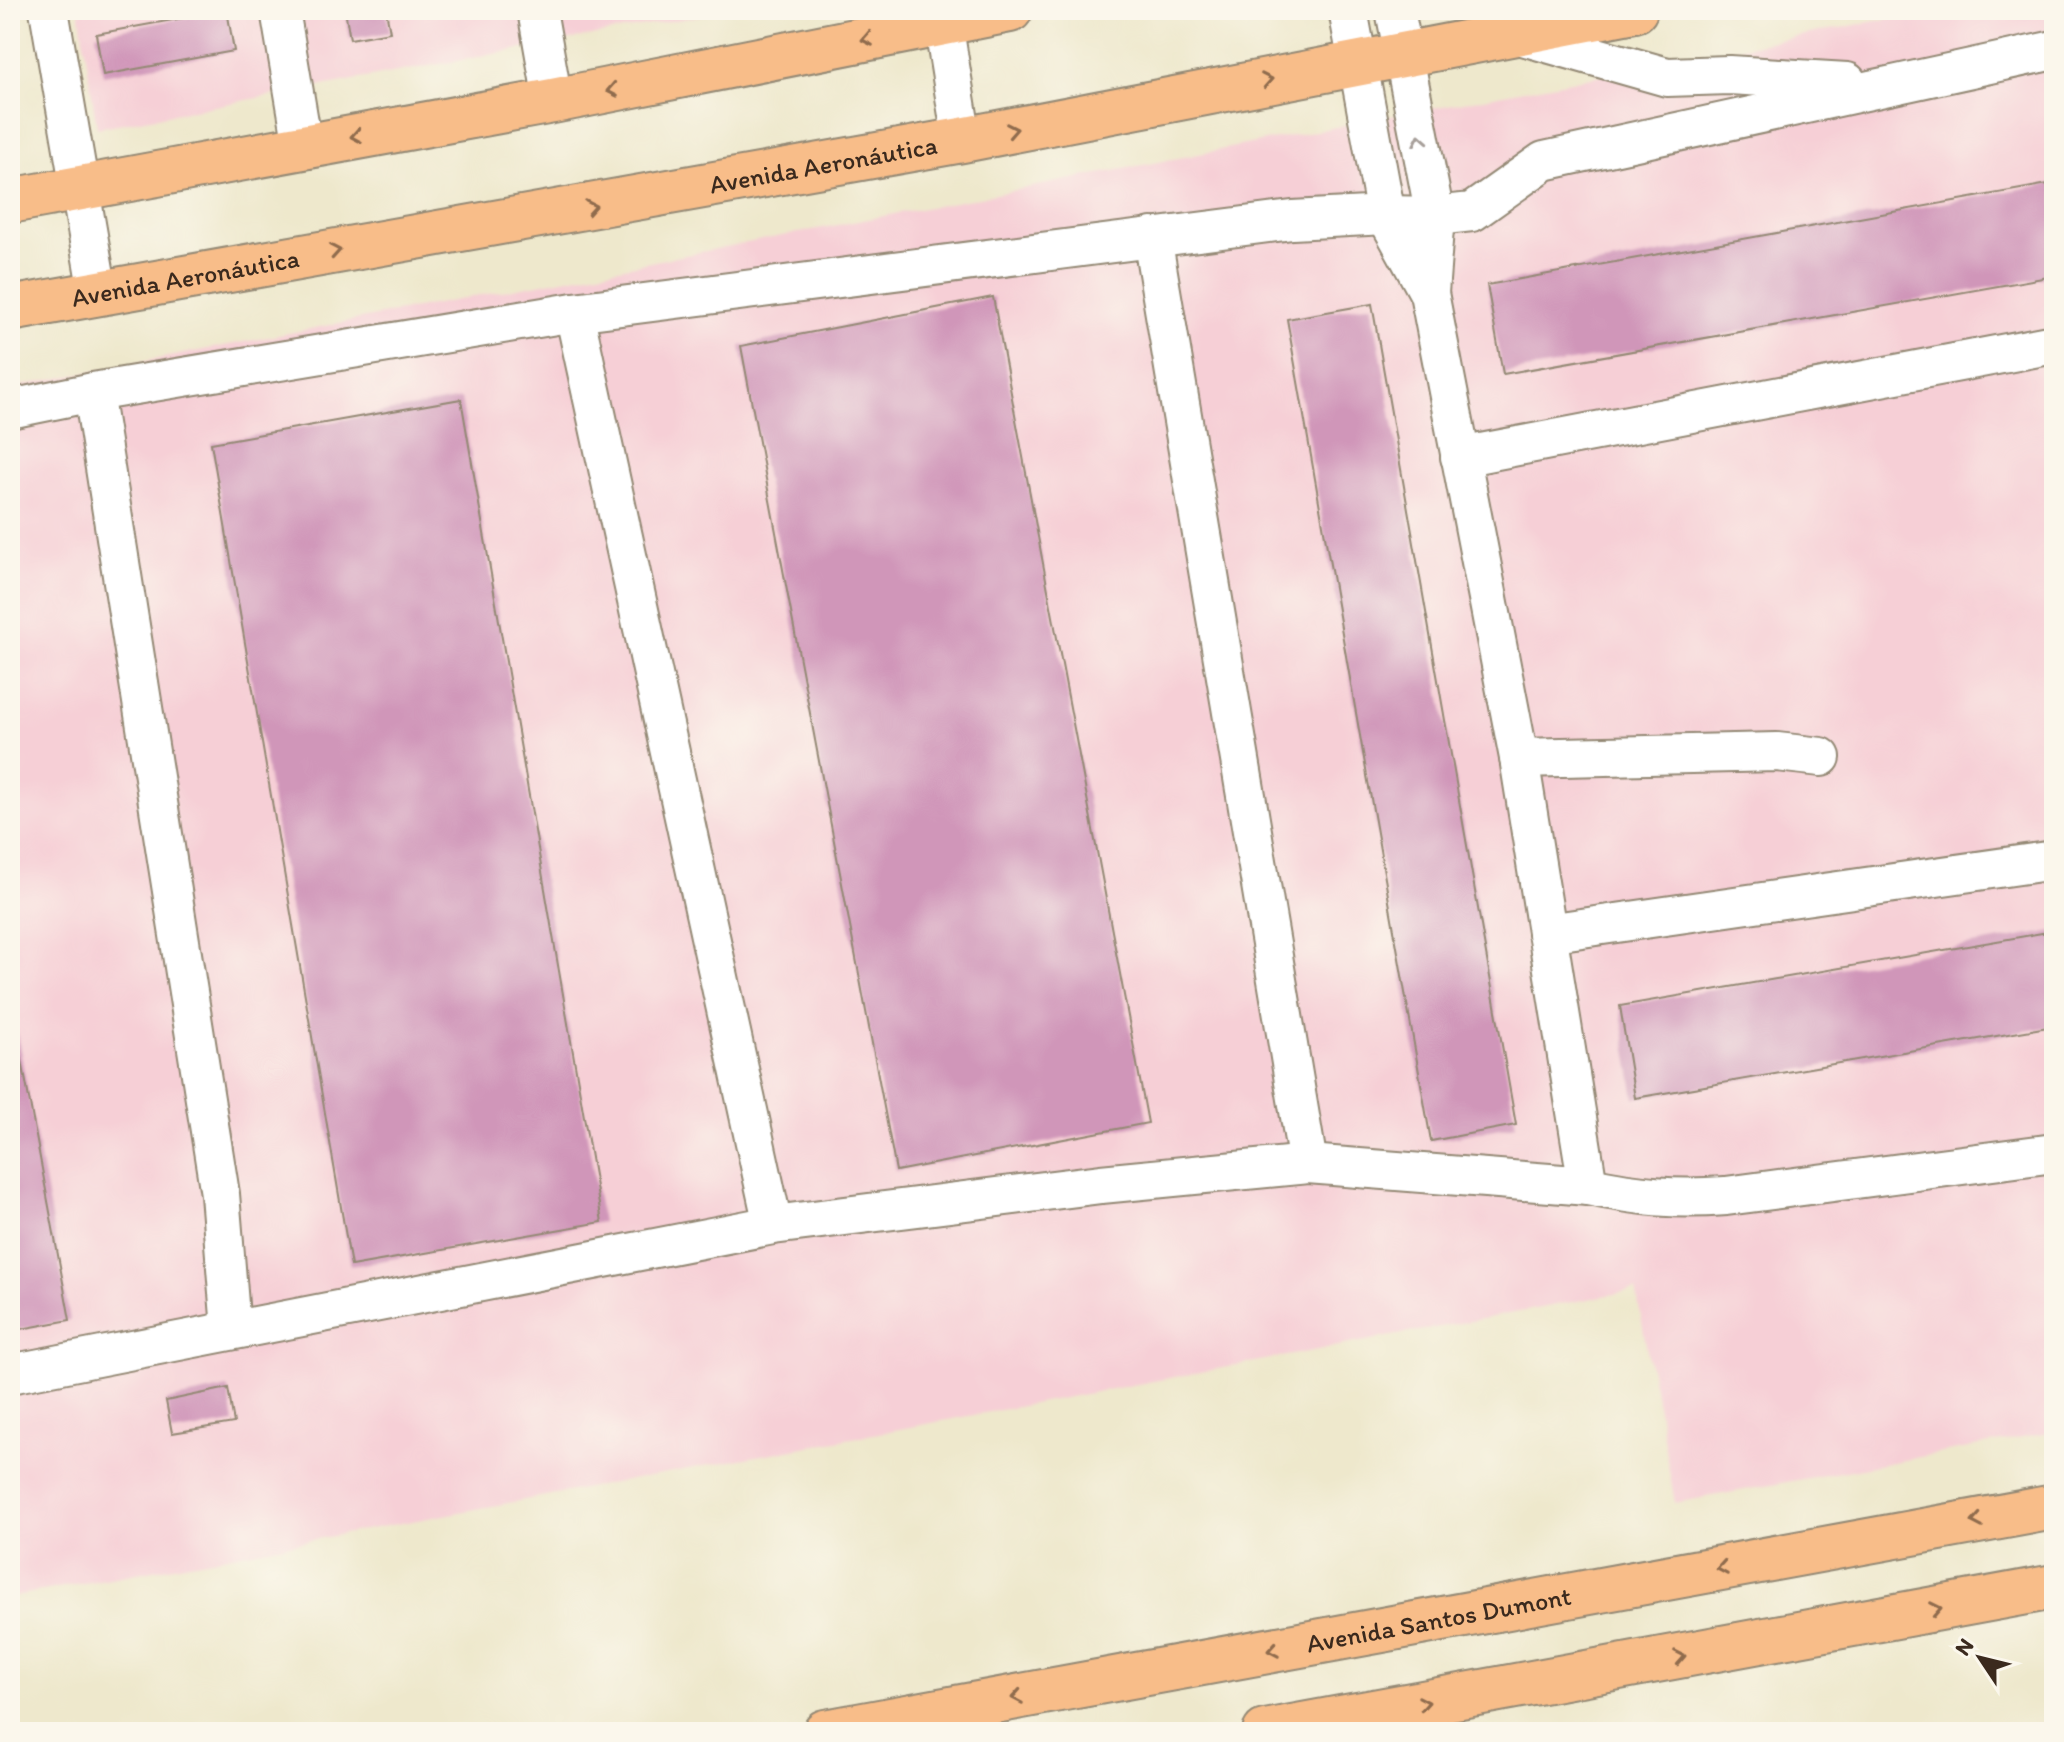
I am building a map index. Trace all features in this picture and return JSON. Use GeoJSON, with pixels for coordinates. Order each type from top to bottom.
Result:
{"type":"FeatureCollection","features":[{"type":"Feature","properties":{"kind":"main road"},"geometry":{"type":"LineString","coordinates":[[10,201],[553,101],[942,17],[1010,10]]}},
{"type":"Feature","properties":{"kind":"main road","name":"Avenida Aeronáutica"},"geometry":{"type":"LineString","coordinates":[[10,309],[962,140],[1635,10]]}},
{"type":"Feature","properties":{"kind":"main road","name":"Avenida Santos Dumont"},"geometry":{"type":"LineString","coordinates":[[825,1732],[2054,1507]]}},
{"type":"Feature","properties":{"kind":"main road"},"geometry":{"type":"LineString","coordinates":[[1265,1732],[2054,1587]]}},
{"type":"Feature","properties":{"kind":"street"},"geometry":{"type":"LineString","coordinates":[[49,10],[98,293]]}},
{"type":"Feature","properties":{"kind":"street"},"geometry":{"type":"LineString","coordinates":[[280,10],[303,146]]}},
{"type":"Feature","properties":{"kind":"street"},"geometry":{"type":"LineString","coordinates":[[537,10],[553,101]]}},
{"type":"Feature","properties":{"kind":"street"},"geometry":{"type":"LineString","coordinates":[[1348,10],[1386,215],[1429,293]]}},
{"type":"Feature","properties":{"kind":"street"},"geometry":{"type":"LineString","coordinates":[[1395,10],[1435,216],[1429,293],[1519,758],[1588,1186]]}},
{"type":"Feature","properties":{"kind":"street"},"geometry":{"type":"LineString","coordinates":[[942,17],[962,140]]}},
{"type":"Feature","properties":{"kind":"street"},"geometry":{"type":"LineString","coordinates":[[1512,33],[1667,77],[1729,75],[1894,84]]}},
{"type":"Feature","properties":{"kind":"street"},"geometry":{"type":"LineString","coordinates":[[10,409],[93,392],[574,312],[1292,220],[1472,212],[1544,161],[2054,50]]}},
{"type":"Feature","properties":{"kind":"street"},"geometry":{"type":"LineString","coordinates":[[1152,237],[1308,1164]]}},
{"type":"Feature","properties":{"kind":"street"},"geometry":{"type":"LineString","coordinates":[[574,312],[773,1225]]}},
{"type":"Feature","properties":{"kind":"street"},"geometry":{"type":"LineString","coordinates":[[1460,457],[2054,344]]}},
{"type":"Feature","properties":{"kind":"street"},"geometry":{"type":"LineString","coordinates":[[93,392],[220,1194],[231,1329]]}},
{"type":"Feature","properties":{"kind":"street"},"geometry":{"type":"LineString","coordinates":[[1519,758],[1777,752],[1821,757]]}},
{"type":"Feature","properties":{"kind":"street"},"geometry":{"type":"LineString","coordinates":[[1547,933],[2054,860]]}},
{"type":"Feature","properties":{"kind":"street"},"geometry":{"type":"LineString","coordinates":[[10,1374],[773,1225],[1101,1184],[1308,1164],[1588,1186],[1679,1199],[2054,1153]]}},
{"type":"Feature","properties":{"kind":"shaded area"},"geometry":{"type":"Polygon","coordinates":[[[79,10],[730,10],[97,128],[79,10]]]}},
{"type":"Feature","properties":{"kind":"shaded area"},"geometry":{"type":"Polygon","coordinates":[[[1931,10],[2054,10],[2054,1432],[1675,1503],[1636,1290],[10,1597],[10,388],[1931,10]]]}},
{"type":"Feature","properties":{"kind":"building"},"geometry":{"type":"Polygon","coordinates":[[[227,10],[234,51],[103,75],[96,34],[227,10]]]}},
{"type":"Feature","properties":{"kind":"building"},"geometry":{"type":"Polygon","coordinates":[[[345,10],[386,10],[390,32],[350,39],[345,10]]]}},
{"type":"Feature","properties":{"kind":"building"},"geometry":{"type":"Polygon","coordinates":[[[2054,183],[2054,276],[1503,374],[1487,285],[2054,183]]]}},
{"type":"Feature","properties":{"kind":"building"},"geometry":{"type":"Polygon","coordinates":[[[993,297],[1148,1123],[896,1171],[741,346],[993,297]]]}},
{"type":"Feature","properties":{"kind":"building"},"geometry":{"type":"Polygon","coordinates":[[[1372,304],[1516,1125],[1431,1141],[1287,319],[1372,304]]]}},
{"type":"Feature","properties":{"kind":"building"},"geometry":{"type":"Polygon","coordinates":[[[461,399],[602,1222],[351,1266],[211,443],[461,399]]]}},
{"type":"Feature","properties":{"kind":"building"},"geometry":{"type":"Polygon","coordinates":[[[2054,931],[2054,1026],[1635,1098],[1620,1006],[2054,931]]]}},
{"type":"Feature","properties":{"kind":"building"},"geometry":{"type":"Polygon","coordinates":[[[10,996],[70,1320],[10,1331],[10,996]]]}},
{"type":"Feature","properties":{"kind":"building"},"geometry":{"type":"Polygon","coordinates":[[[228,1388],[234,1423],[172,1433],[166,1401],[228,1388]]]}}]}
